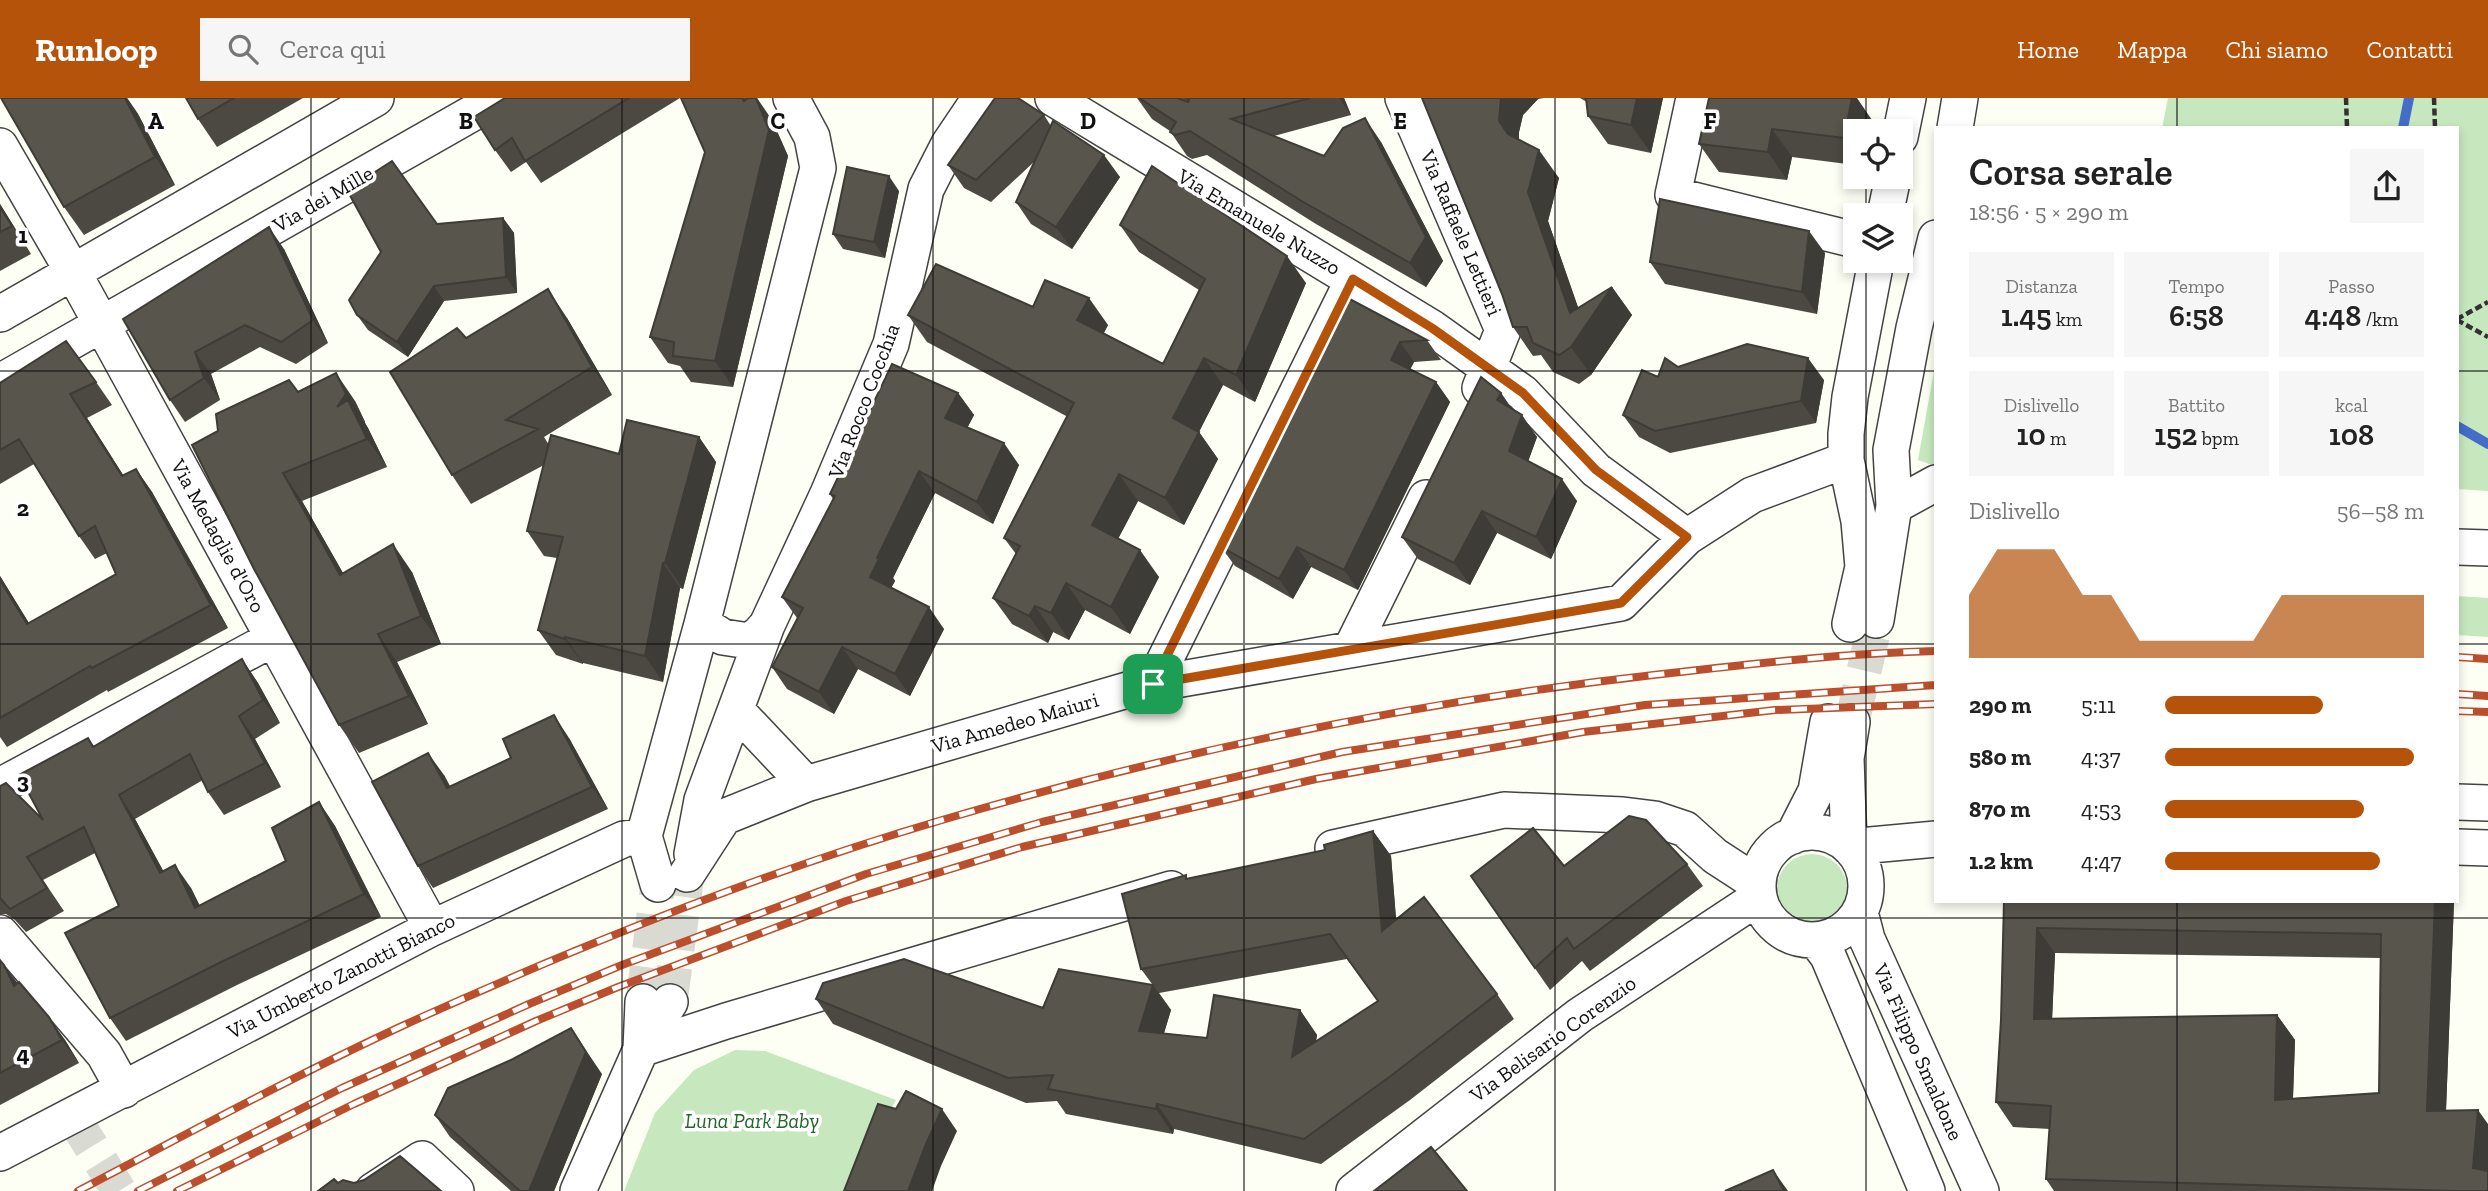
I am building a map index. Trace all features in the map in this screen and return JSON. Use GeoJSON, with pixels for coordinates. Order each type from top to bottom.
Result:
{"type":"FeatureCollection","features":[{"type":"Feature","properties":{"kind":"street"},"geometry":{"type":"LineString","coordinates":[[0,314],[376,98]]}},
{"type":"Feature","properties":{"kind":"street","name":"Via dei Mille"},"geometry":{"type":"LineString","coordinates":[[0,382],[499,98]]}},
{"type":"Feature","properties":{"kind":"street"},"geometry":{"type":"LineString","coordinates":[[673,879],[644,836],[702,624],[818,168],[812,137],[790,98]]}},
{"type":"Feature","properties":{"kind":"street","name":"Via Rocco Cocchia"},"geometry":{"type":"LineString","coordinates":[[673,879],[767,625],[827,496],[891,344],[926,188],[949,144],[980,98]]}},
{"type":"Feature","properties":{"kind":"street","name":"Via Emanuele Nuzzo"},"geometry":{"type":"LineString","coordinates":[[1053,98],[1432,328],[1523,393],[1596,470],[1687,537]]}},
{"type":"Feature","properties":{"kind":"street","name":"Via Raffaele Lettieri"},"geometry":{"type":"LineString","coordinates":[[1403,98],[1503,330],[1489,369],[1465,418]]}},
{"type":"Feature","properties":{"kind":"street"},"geometry":{"type":"LineString","coordinates":[[1694,98],[1673,195],[1843,237]]}},
{"type":"Feature","properties":{"kind":"street"},"geometry":{"type":"LineString","coordinates":[[1904,119],[1908,98]]}},
{"type":"Feature","properties":{"kind":"street"},"geometry":{"type":"LineString","coordinates":[[1955,126],[1960,98]]}},
{"type":"Feature","properties":{"kind":"street","name":"Via Medaglie d'Oro"},"geometry":{"type":"LineString","coordinates":[[0,146],[102,324],[432,928]]}},
{"type":"Feature","properties":{"kind":"street"},"geometry":{"type":"LineString","coordinates":[[1874,273],[1850,397],[1846,460],[1859,521],[1863,567],[1863,622],[1894,506],[1891,450],[1914,327],[1934,252]]}},
{"type":"Feature","properties":{"kind":"street"},"geometry":{"type":"LineString","coordinates":[[1153,684],[1353,279]]}},
{"type":"Feature","properties":{"kind":"street","name":"Via Amedeo Maiuri"},"geometry":{"type":"LineString","coordinates":[[673,879],[724,817],[806,784],[1153,684],[1621,603],[1687,537],[1752,495],[1846,460]]}},
{"type":"Feature","properties":{"kind":"street"},"geometry":{"type":"LineString","coordinates":[[1351,649],[1441,466]]}},
{"type":"Feature","properties":{"kind":"street"},"geometry":{"type":"LineString","coordinates":[[1894,506],[1934,484]]}},
{"type":"Feature","properties":{"kind":"street"},"geometry":{"type":"LineString","coordinates":[[2459,547],[2488,548]]}},
{"type":"Feature","properties":{"kind":"street"},"geometry":{"type":"LineString","coordinates":[[702,624],[723,637],[749,641],[767,625]]}},
{"type":"Feature","properties":{"kind":"street"},"geometry":{"type":"LineString","coordinates":[[0,786],[274,639]]}},
{"type":"Feature","properties":{"kind":"street"},"geometry":{"type":"LineString","coordinates":[[736,710],[806,784]]}},
{"type":"Feature","properties":{"kind":"street"},"geometry":{"type":"LineString","coordinates":[[1793,836],[1816,791],[1840,722],[1846,758],[1849,847]]}},
{"type":"Feature","properties":{"kind":"street"},"geometry":{"type":"LineString","coordinates":[[2459,802],[2488,803]]}},
{"type":"Feature","properties":{"kind":"street"},"geometry":{"type":"LineString","coordinates":[[1306,854],[1504,810],[1623,815],[1655,819],[1685,829],[1759,891]]}},
{"type":"Feature","properties":{"kind":"street"},"geometry":{"type":"LineString","coordinates":[[1806,832],[1833,836],[1849,847],[1860,861],[1866,877],[1860,912],[1850,925],[1834,936],[1816,940],[1786,934],[1774,924],[1764,912],[1759,891],[1764,863],[1777,845],[1806,832]]}},
{"type":"Feature","properties":{"kind":"street","name":"Via Umberto Zanotti Bianco"},"geometry":{"type":"LineString","coordinates":[[0,1153],[432,928],[624,838],[644,836]]}},
{"type":"Feature","properties":{"kind":"street"},"geometry":{"type":"LineString","coordinates":[[1849,847],[1934,839]]}},
{"type":"Feature","properties":{"kind":"street"},"geometry":{"type":"LineString","coordinates":[[2459,847],[2488,848]]}},
{"type":"Feature","properties":{"kind":"street"},"geometry":{"type":"LineString","coordinates":[[641,1049],[739,1017],[1200,880]]}},
{"type":"Feature","properties":{"kind":"street","name":"Via Belisario Corenzio"},"geometry":{"type":"LineString","coordinates":[[1354,1191],[1580,1015],[1759,891]]}},
{"type":"Feature","properties":{"kind":"street","name":"Via Filippo Smaldone"},"geometry":{"type":"LineString","coordinates":[[1860,912],[1867,939],[1981,1191]]}},
{"type":"Feature","properties":{"kind":"street"},"geometry":{"type":"LineString","coordinates":[[0,933],[104,1054],[124,1090]]}},
{"type":"Feature","properties":{"kind":"street","name":"Via Filippo Smaldone"},"geometry":{"type":"LineString","coordinates":[[1816,940],[1828,956],[1927,1191]]}},
{"type":"Feature","properties":{"kind":"street"},"geometry":{"type":"LineString","coordinates":[[578,1191],[641,1049],[656,1002]]}},
{"type":"Feature","properties":{"kind":"street"},"geometry":{"type":"LineString","coordinates":[[373,1191],[422,1159],[456,1191]]}},
{"type":"Feature","properties":{"kind":"path"},"geometry":{"type":"LineString","coordinates":[[2346,98],[2347,126]]}},
{"type":"Feature","properties":{"kind":"path"},"geometry":{"type":"LineString","coordinates":[[2434,98],[2435,126]]}},
{"type":"Feature","properties":{"kind":"path"},"geometry":{"type":"LineString","coordinates":[[2459,319],[2488,302]]}},
{"type":"Feature","properties":{"kind":"path"},"geometry":{"type":"LineString","coordinates":[[2459,321],[2488,337]]}},
{"type":"Feature","properties":{"kind":"green space"},"geometry":{"type":"Polygon","coordinates":[[[2168,98],[2488,98],[2488,491],[2459,489],[2459,126],[2162,126],[2168,98]]]}},
{"type":"Feature","properties":{"kind":"green space"},"geometry":{"type":"Polygon","coordinates":[[[1934,371],[1934,465],[1918,460],[1934,371]]]}},
{"type":"Feature","properties":{"kind":"green space"},"geometry":{"type":"Polygon","coordinates":[[[2459,596],[2488,598],[2488,637],[2459,635],[2459,596]]]}},
{"type":"Feature","properties":{"kind":"green space"},"geometry":{"type":"Polygon","coordinates":[[[1812,854],[1831,860],[1841,870],[1847,889],[1841,908],[1831,918],[1812,924],[1793,918],[1783,908],[1777,889],[1783,870],[1793,860],[1812,854]]]}},
{"type":"Feature","properties":{"kind":"green space","name":"Luna Park Baby"},"geometry":{"type":"Polygon","coordinates":[[[735,1050],[765,1051],[896,1100],[844,1191],[624,1191],[655,1113],[694,1070],[735,1050]]]}},
{"type":"Feature","properties":{"kind":"building"},"geometry":{"type":"Polygon","coordinates":[[[1,98],[125,98],[155,157],[64,207],[1,98]]]}},
{"type":"Feature","properties":{"kind":"building"},"geometry":{"type":"Polygon","coordinates":[[[186,98],[234,98],[198,119],[186,98]]]}},
{"type":"Feature","properties":{"kind":"building"},"geometry":{"type":"Polygon","coordinates":[[[505,98],[629,98],[525,161],[512,138],[495,150],[474,117],[505,98]]]}},
{"type":"Feature","properties":{"kind":"building"},"geometry":{"type":"Polygon","coordinates":[[[681,98],[742,98],[744,101],[756,98],[769,130],[715,361],[673,356],[674,342],[650,337],[705,152],[681,98]]]}},
{"type":"Feature","properties":{"kind":"building"},"geometry":{"type":"Polygon","coordinates":[[[995,98],[1018,98],[1044,115],[976,180],[948,165],[995,98]]]}},
{"type":"Feature","properties":{"kind":"building"},"geometry":{"type":"Polygon","coordinates":[[[1139,98],[1177,98],[1188,102],[1187,98],[1310,98],[1231,119],[1324,156],[1343,128],[1365,118],[1426,237],[1410,263],[1300,200],[1190,131],[1175,135],[1170,132],[1176,122],[1139,98]]]}},
{"type":"Feature","properties":{"kind":"building"},"geometry":{"type":"Polygon","coordinates":[[[1422,98],[1501,98],[1499,121],[1508,134],[1539,150],[1528,192],[1570,313],[1612,287],[1571,347],[1559,355],[1533,343],[1527,327],[1513,327],[1422,98]]]}},
{"type":"Feature","properties":{"kind":"building"},"geometry":{"type":"Polygon","coordinates":[[[1586,98],[1637,98],[1631,125],[1588,116],[1586,98]]]}},
{"type":"Feature","properties":{"kind":"building"},"geometry":{"type":"Polygon","coordinates":[[[1709,98],[1852,98],[1848,119],[1843,119],[1843,138],[1772,129],[1768,152],[1699,144],[1709,98]]]}},
{"type":"Feature","properties":{"kind":"building"},"geometry":{"type":"Polygon","coordinates":[[[1053,121],[1104,155],[1056,227],[1016,202],[1053,121]]]}},
{"type":"Feature","properties":{"kind":"building"},"geometry":{"type":"Polygon","coordinates":[[[392,161],[437,224],[503,218],[506,277],[434,286],[397,342],[357,315],[349,300],[381,252],[347,190],[392,161]]]}},
{"type":"Feature","properties":{"kind":"building"},"geometry":{"type":"Polygon","coordinates":[[[1152,166],[1287,256],[1236,375],[1204,358],[1173,418],[1199,432],[1165,498],[1119,474],[1092,525],[1140,550],[1111,607],[1066,583],[1051,613],[1035,606],[1029,616],[993,598],[1020,546],[1004,538],[1074,403],[908,315],[936,264],[1033,307],[1045,280],[1089,298],[1077,320],[1163,364],[1205,279],[1120,225],[1152,166]]]}},
{"type":"Feature","properties":{"kind":"building"},"geometry":{"type":"Polygon","coordinates":[[[847,167],[889,176],[874,242],[833,234],[847,167]]]}},
{"type":"Feature","properties":{"kind":"building"},"geometry":{"type":"Polygon","coordinates":[[[1660,199],[1809,231],[1802,292],[1650,262],[1660,199]]]}},
{"type":"Feature","properties":{"kind":"building"},"geometry":{"type":"Polygon","coordinates":[[[0,207],[12,226],[0,232],[0,207]]]}},
{"type":"Feature","properties":{"kind":"building"},"geometry":{"type":"Polygon","coordinates":[[[269,227],[313,320],[281,342],[245,325],[195,352],[204,378],[170,400],[123,319],[269,227]]]}},
{"type":"Feature","properties":{"kind":"building"},"geometry":{"type":"Polygon","coordinates":[[[548,289],[592,367],[506,420],[538,429],[452,475],[390,372],[457,328],[466,338],[548,289]]]}},
{"type":"Feature","properties":{"kind":"building"},"geometry":{"type":"Polygon","coordinates":[[[1344,296],[1427,340],[1400,342],[1391,360],[1436,382],[1344,570],[1297,547],[1279,579],[1221,547],[1344,296]]]}},
{"type":"Feature","properties":{"kind":"building"},"geometry":{"type":"Polygon","coordinates":[[[66,341],[96,382],[70,394],[122,476],[136,469],[211,605],[92,668],[90,666],[0,718],[0,580],[27,624],[116,574],[95,526],[79,536],[19,439],[0,450],[0,383],[66,341]]]}},
{"type":"Feature","properties":{"kind":"building"},"geometry":{"type":"Polygon","coordinates":[[[1747,344],[1808,358],[1801,401],[1655,431],[1623,415],[1642,370],[1658,377],[1665,358],[1678,367],[1747,344]]]}},
{"type":"Feature","properties":{"kind":"building"},"geometry":{"type":"Polygon","coordinates":[[[892,364],[958,393],[945,418],[1004,443],[977,502],[919,471],[870,577],[929,607],[895,674],[842,647],[819,692],[772,667],[803,608],[782,597],[835,496],[830,494],[892,364]]]}},
{"type":"Feature","properties":{"kind":"building"},"geometry":{"type":"Polygon","coordinates":[[[336,373],[346,394],[337,407],[348,400],[367,439],[283,473],[340,575],[393,544],[421,616],[378,634],[409,696],[339,725],[254,569],[192,445],[218,431],[216,414],[289,380],[298,392],[336,373]]]}},
{"type":"Feature","properties":{"kind":"building"},"geometry":{"type":"Polygon","coordinates":[[[1481,377],[1501,393],[1497,400],[1522,415],[1509,451],[1562,479],[1536,537],[1482,511],[1454,563],[1402,537],[1481,377]]]}},
{"type":"Feature","properties":{"kind":"building"},"geometry":{"type":"Polygon","coordinates":[[[627,420],[699,437],[663,563],[645,656],[565,639],[538,630],[563,537],[527,531],[551,435],[619,454],[627,420]]]}},
{"type":"Feature","properties":{"kind":"building"},"geometry":{"type":"Polygon","coordinates":[[[242,659],[263,700],[239,716],[265,763],[208,792],[190,754],[119,795],[160,873],[175,865],[195,908],[286,861],[272,828],[319,802],[364,894],[110,1018],[65,933],[119,906],[84,827],[27,857],[47,888],[10,909],[0,898],[0,786],[6,783],[43,820],[19,775],[88,738],[93,747],[242,659]]]}},
{"type":"Feature","properties":{"kind":"building"},"geometry":{"type":"Polygon","coordinates":[[[554,715],[592,787],[418,866],[372,782],[428,753],[447,788],[511,758],[503,739],[554,715]]]}},
{"type":"Feature","properties":{"kind":"building"},"geometry":{"type":"Polygon","coordinates":[[[1629,816],[1646,820],[1687,864],[1574,949],[1567,938],[1535,968],[1471,876],[1533,828],[1564,866],[1629,816]]]}},
{"type":"Feature","properties":{"kind":"building"},"geometry":{"type":"Polygon","coordinates":[[[1373,831],[1382,931],[1424,897],[1497,994],[1304,1139],[1157,1104],[1156,1109],[1048,1089],[1053,1075],[1008,1078],[816,999],[823,983],[904,959],[1043,1008],[1059,969],[1153,985],[1139,1031],[1207,1038],[1214,995],[1300,1010],[1292,1057],[1378,1001],[1330,934],[1141,969],[1122,894],[1186,875],[1186,879],[1325,850],[1324,845],[1373,831]]]}},
{"type":"Feature","properties":{"kind":"building"},"geometry":{"type":"Polygon","coordinates":[[[2004,903],[2435,903],[2427,1111],[2478,1110],[2473,1168],[2488,1171],[2488,1191],[2046,1179],[2051,1106],[1996,1102],[2004,903]],[[2037,928],[2034,1019],[2277,1015],[2275,1100],[2379,1093],[2381,934],[2037,928]]]}},
{"type":"Feature","properties":{"kind":"building"},"geometry":{"type":"Polygon","coordinates":[[[0,960],[14,986],[19,982],[49,1017],[62,1040],[0,1073],[0,960]]]}},
{"type":"Feature","properties":{"kind":"building"},"geometry":{"type":"Polygon","coordinates":[[[571,1028],[586,1052],[529,1191],[520,1191],[435,1115],[448,1088],[513,1059],[571,1028]]]}},
{"type":"Feature","properties":{"kind":"building"},"geometry":{"type":"Polygon","coordinates":[[[906,1091],[942,1109],[908,1191],[844,1191],[878,1104],[896,1109],[906,1091]]]}},
{"type":"Feature","properties":{"kind":"building"},"geometry":{"type":"Polygon","coordinates":[[[1431,1147],[1467,1191],[1374,1191],[1431,1147]]]}},
{"type":"Feature","properties":{"kind":"building"},"geometry":{"type":"Polygon","coordinates":[[[400,1156],[441,1191],[318,1191],[334,1179],[338,1183],[343,1180],[354,1183],[364,1180],[400,1156]]]}},
{"type":"Feature","properties":{"kind":"building"},"geometry":{"type":"Polygon","coordinates":[[[1773,1170],[1784,1191],[1725,1191],[1773,1170]]]}},
{"type":"Feature","properties":{"kind":"waterway"},"geometry":{"type":"LineString","coordinates":[[2403,126],[2409,98]]}},
{"type":"Feature","properties":{"kind":"waterway"},"geometry":{"type":"LineString","coordinates":[[2459,427],[2488,444]]}},
{"type":"Feature","properties":{"kind":"tunnel"},"geometry":{"type":"LineString","coordinates":[[1852,722],[1876,620]]}},
{"type":"Feature","properties":{"kind":"tunnel"},"geometry":{"type":"LineString","coordinates":[[670,1002],[687,874]]}},
{"type":"Feature","properties":{"kind":"tunnel"},"geometry":{"type":"LineString","coordinates":[[643,1002],[658,884]]}},
{"type":"Feature","properties":{"kind":"tunnel"},"geometry":{"type":"LineString","coordinates":[[73,1117],[119,1191]]}},
{"type":"Feature","properties":{"kind":"railway"},"geometry":{"type":"LineString","coordinates":[[78,1191],[361,1045],[534,968],[736,888],[942,820],[1030,795],[1209,751],[1299,731],[1480,698],[1764,663],[1934,651]]}},
{"type":"Feature","properties":{"kind":"railway"},"geometry":{"type":"LineString","coordinates":[[2459,657],[2488,659]]}},
{"type":"Feature","properties":{"kind":"railway"},"geometry":{"type":"LineString","coordinates":[[138,1191],[342,1088],[622,965],[866,874],[1042,822],[1342,752],[1645,705],[1934,685]]}},
{"type":"Feature","properties":{"kind":"railway"},"geometry":{"type":"LineString","coordinates":[[2459,694],[2488,696]]}},
{"type":"Feature","properties":{"kind":"railway"},"geometry":{"type":"LineString","coordinates":[[177,1191],[354,1104],[536,1021],[618,987],[846,901],[1022,847],[1316,779],[1583,732],[1775,710],[1934,704]]}},
{"type":"Feature","properties":{"kind":"railway"},"geometry":{"type":"LineString","coordinates":[[2459,711],[2488,712]]}},
{"type":"Feature","properties":{"kind":"route"},"geometry":{"type":"LineString","coordinates":[[1353,279],[1432,328],[1523,393],[1596,470],[1687,537],[1621,603],[1153,684],[1353,279]]}}]}
